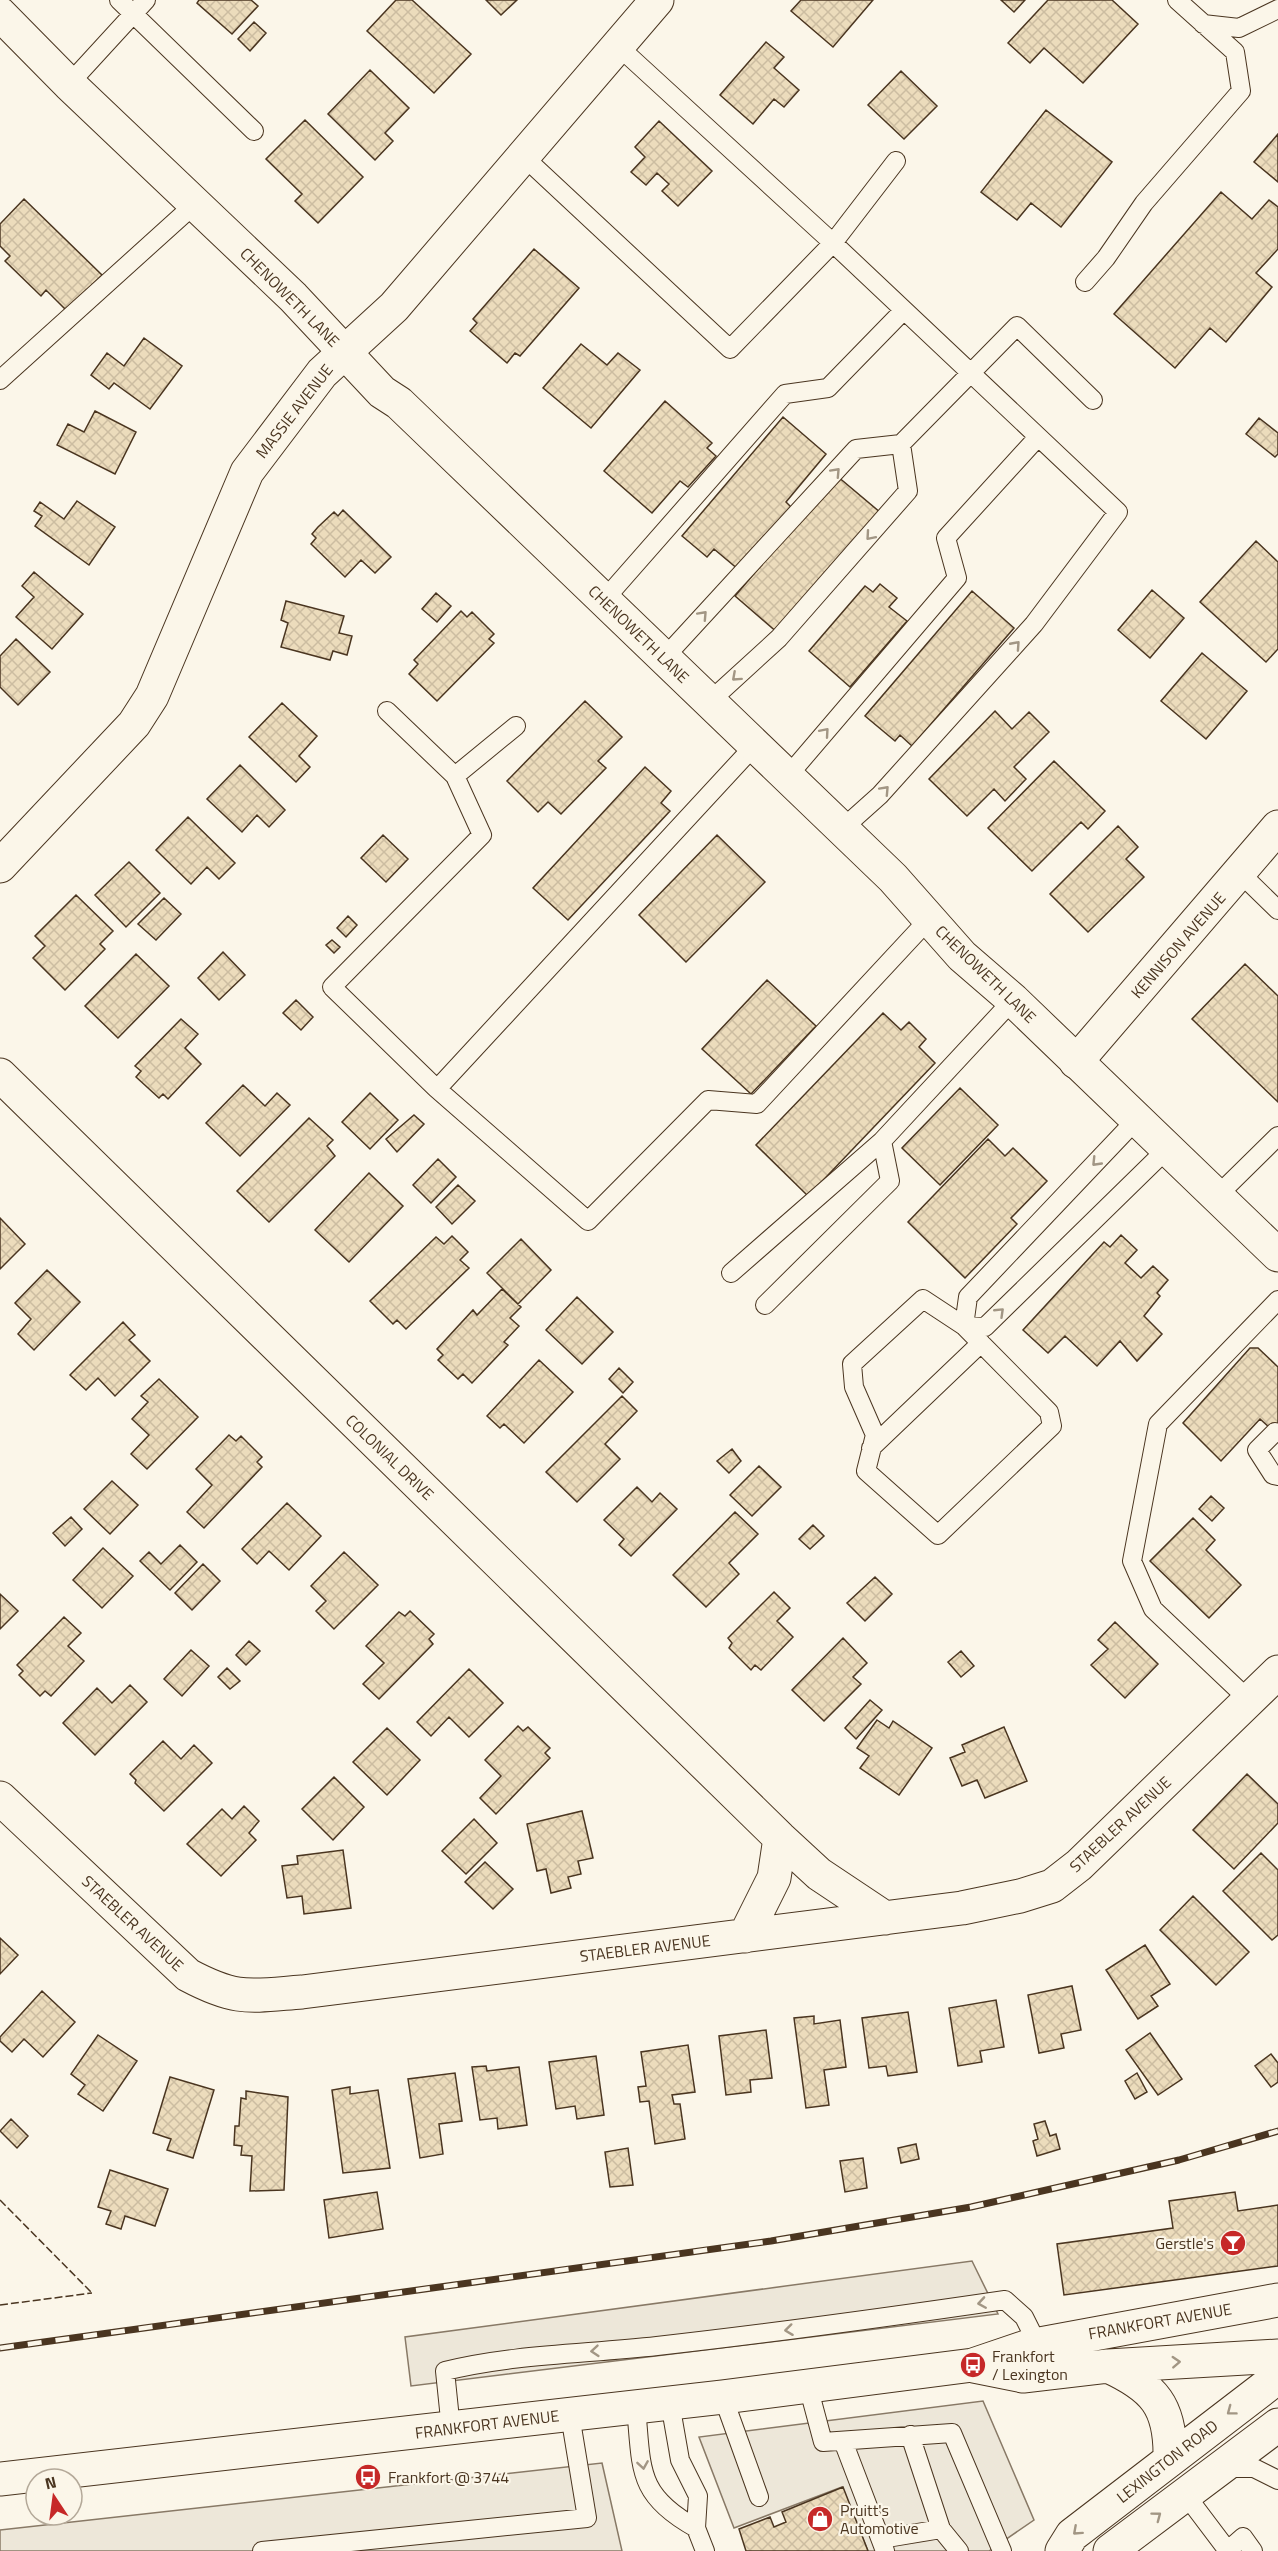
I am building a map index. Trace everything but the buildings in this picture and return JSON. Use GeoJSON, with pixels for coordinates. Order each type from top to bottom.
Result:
{"type":"FeatureCollection","features":[{"type":"Feature","properties":{"kind":"street","name":"MASSIE AVENUE"},"geometry":{"type":"LineString","coordinates":[[0,866],[134,724],[152,696],[247,472],[322,373],[394,307],[657,0]]}},
{"type":"Feature","properties":{"kind":"street","name":"CHENOWETH LANE"},"geometry":{"type":"LineString","coordinates":[[0,14],[69,84],[293,297],[382,392],[399,403],[842,829],[892,878],[962,956],[1013,1000],[1278,1255]]}},
{"type":"Feature","properties":{"kind":"street","name":"KENNISON AVENUE"},"geometry":{"type":"LineString","coordinates":[[1076,1062],[1278,827]]}},
{"type":"Feature","properties":{"kind":"street","name":"COLONIAL DRIVE"},"geometry":{"type":"LineString","coordinates":[[0,1075],[780,1838],[819,1874],[885,1918]]}},
{"type":"Feature","properties":{"kind":"street","name":"STAEBLER AVENUE"},"geometry":{"type":"LineString","coordinates":[[0,1797],[188,1975],[219,1992],[243,1996],[302,1992],[962,1908],[1020,1896],[1052,1886],[1079,1865],[1278,1672]]}},
{"type":"Feature","properties":{"kind":"street"},"geometry":{"type":"LineString","coordinates":[[745,1936],[774,1878],[780,1838]]}},
{"type":"Feature","properties":{"kind":"street","name":"FRANKFORT AVENUE"},"geometry":{"type":"LineString","coordinates":[[0,2480],[723,2397],[973,2365],[1038,2345],[1278,2300]]}},
{"type":"Feature","properties":{"kind":"street","name":"FRANKFORT AVENUE"},"geometry":{"type":"LineString","coordinates":[[973,2365],[1023,2376],[1108,2366],[1278,2356]]}},
{"type":"Feature","properties":{"kind":"street"},"geometry":{"type":"LineString","coordinates":[[1108,2366],[1141,2383],[1156,2398],[1165,2412],[1171,2432],[1170,2458]]}},
{"type":"Feature","properties":{"kind":"street","name":"LEXINGTON ROAD"},"geometry":{"type":"LineString","coordinates":[[1062,2551],[1072,2535],[1278,2377]]}},
{"type":"Feature","properties":{"kind":"street"},"geometry":{"type":"LineString","coordinates":[[1110,2551],[1278,2426]]}},
{"type":"Feature","properties":{"kind":"lane"},"geometry":{"type":"LineString","coordinates":[[119,0],[254,131]]}},
{"type":"Feature","properties":{"kind":"lane"},"geometry":{"type":"LineString","coordinates":[[69,84],[146,0]]}},
{"type":"Feature","properties":{"kind":"lane"},"geometry":{"type":"LineString","coordinates":[[1085,282],[1106,258],[1144,203],[1241,91],[1235,52],[1177,0]]}},
{"type":"Feature","properties":{"kind":"lane"},"geometry":{"type":"LineString","coordinates":[[1203,24],[1239,28],[1278,9]]}},
{"type":"Feature","properties":{"kind":"lane"},"geometry":{"type":"LineString","coordinates":[[618,46],[833,243],[1118,512],[1035,624],[880,795],[842,829]]}},
{"type":"Feature","properties":{"kind":"lane"},"geometry":{"type":"LineString","coordinates":[[523,156],[730,349],[833,243],[896,161]]}},
{"type":"Feature","properties":{"kind":"lane"},"geometry":{"type":"LineString","coordinates":[[0,380],[196,203]]}},
{"type":"Feature","properties":{"kind":"lane"},"geometry":{"type":"LineString","coordinates":[[604,600],[786,394],[828,388],[904,310]]}},
{"type":"Feature","properties":{"kind":"lane"},"geometry":{"type":"LineString","coordinates":[[664,658],[856,449],[901,444],[1017,326],[1093,400]]}},
{"type":"Feature","properties":{"kind":"lane"},"geometry":{"type":"LineString","coordinates":[[787,777],[957,578],[946,538],[1038,437]]}},
{"type":"Feature","properties":{"kind":"lane"},"geometry":{"type":"LineString","coordinates":[[709,702],[779,639],[908,491],[901,444]]}},
{"type":"Feature","properties":{"kind":"lane"},"geometry":{"type":"LineString","coordinates":[[387,711],[456,776],[482,835],[332,987],[437,1089],[588,1221],[708,1100],[757,1104],[929,919]]}},
{"type":"Feature","properties":{"kind":"lane"},"geometry":{"type":"LineString","coordinates":[[456,776],[516,726]]}},
{"type":"Feature","properties":{"kind":"lane"},"geometry":{"type":"LineString","coordinates":[[437,1089],[754,745]]}},
{"type":"Feature","properties":{"kind":"lane"},"geometry":{"type":"LineString","coordinates":[[1240,873],[1278,910]]}},
{"type":"Feature","properties":{"kind":"lane"},"geometry":{"type":"LineString","coordinates":[[731,1273],[882,1141],[1013,1000]]}},
{"type":"Feature","properties":{"kind":"lane"},"geometry":{"type":"LineString","coordinates":[[964,1326],[968,1297],[1137,1120]]}},
{"type":"Feature","properties":{"kind":"lane"},"geometry":{"type":"LineString","coordinates":[[1217,1196],[1278,1136]]}},
{"type":"Feature","properties":{"kind":"lane"},"geometry":{"type":"LineString","coordinates":[[765,1305],[890,1182],[882,1141]]}},
{"type":"Feature","properties":{"kind":"lane"},"geometry":{"type":"LineString","coordinates":[[964,1326],[985,1327],[1167,1149]]}},
{"type":"Feature","properties":{"kind":"lane"},"geometry":{"type":"LineString","coordinates":[[923,1299],[964,1326],[981,1343],[1049,1412],[1052,1426],[938,1535],[866,1471],[875,1434],[854,1387],[852,1364],[923,1299]]}},
{"type":"Feature","properties":{"kind":"lane"},"geometry":{"type":"LineString","coordinates":[[1250,1701],[1154,1609],[1132,1562],[1158,1424],[1278,1300]]}},
{"type":"Feature","properties":{"kind":"lane"},"geometry":{"type":"LineString","coordinates":[[871,1448],[981,1343]]}},
{"type":"Feature","properties":{"kind":"lane"},"geometry":{"type":"LineString","coordinates":[[1275,1432],[1257,1450],[1275,1475]]}},
{"type":"Feature","properties":{"kind":"lane"},"geometry":{"type":"LineString","coordinates":[[451,2428],[445,2372],[487,2361],[666,2345],[877,2319],[1005,2300],[1024,2317],[1038,2345]]}},
{"type":"Feature","properties":{"kind":"lane"},"geometry":{"type":"LineString","coordinates":[[808,2386],[824,2442],[952,2433],[1002,2551]]}},
{"type":"Feature","properties":{"kind":"lane"},"geometry":{"type":"LineString","coordinates":[[723,2397],[759,2498]]}},
{"type":"Feature","properties":{"kind":"lane"},"geometry":{"type":"LineString","coordinates":[[670,2403],[680,2460],[698,2496],[696,2528],[705,2551]]}},
{"type":"Feature","properties":{"kind":"lane"},"geometry":{"type":"LineString","coordinates":[[636,2407],[645,2484],[668,2513],[696,2528]]}},
{"type":"Feature","properties":{"kind":"lane"},"geometry":{"type":"LineString","coordinates":[[262,2551],[587,2518],[570,2415]]}},
{"type":"Feature","properties":{"kind":"lane"},"geometry":{"type":"LineString","coordinates":[[910,2435],[941,2529],[959,2551]]}},
{"type":"Feature","properties":{"kind":"lane"},"geometry":{"type":"LineString","coordinates":[[843,2441],[883,2545],[941,2529]]}},
{"type":"Feature","properties":{"kind":"lane"},"geometry":{"type":"LineString","coordinates":[[1220,2468],[1254,2468],[1278,2480]]}},
{"type":"Feature","properties":{"kind":"lane"},"geometry":{"type":"LineString","coordinates":[[1185,2494],[1228,2551],[1243,2537],[1254,2551]]}},
{"type":"Feature","properties":{"kind":"shaded area"},"geometry":{"type":"Polygon","coordinates":[[[972,2261],[998,2314],[411,2386],[405,2337],[972,2261]]]}},
{"type":"Feature","properties":{"kind":"shaded area"},"geometry":{"type":"Polygon","coordinates":[[[983,2401],[1034,2520],[989,2551],[868,2551],[842,2487],[734,2528],[699,2437],[983,2401]]]}},
{"type":"Feature","properties":{"kind":"shaded area"},"geometry":{"type":"Polygon","coordinates":[[[602,2463],[622,2551],[0,2551],[0,2530],[27,2527],[84,2527],[84,2521],[602,2463]]]}},
{"type":"Feature","properties":{"kind":"railway"},"geometry":{"type":"LineString","coordinates":[[0,2348],[771,2241],[971,2207],[1179,2160],[1278,2131]]}},
{"type":"Feature","properties":{"kind":"fence"},"geometry":{"type":"LineString","coordinates":[[0,2200],[92,2293]]}},
{"type":"Feature","properties":{"kind":"fence"},"geometry":{"type":"LineString","coordinates":[[0,2305],[92,2293]]}},
{"type":"Feature","properties":{"kind":"place","name":"Gerstle's"},"geometry":{"type":"Point","coordinates":[1233,2243]}},
{"type":"Feature","properties":{"kind":"place","name":"Frankfort / Lexington"},"geometry":{"type":"Point","coordinates":[973,2365]}},
{"type":"Feature","properties":{"kind":"place","name":"Frankfort @ 3744"},"geometry":{"type":"Point","coordinates":[368,2477]}},
{"type":"Feature","properties":{"kind":"place","name":"Pruitt's Automotive"},"geometry":{"type":"Point","coordinates":[820,2519]}}]}
